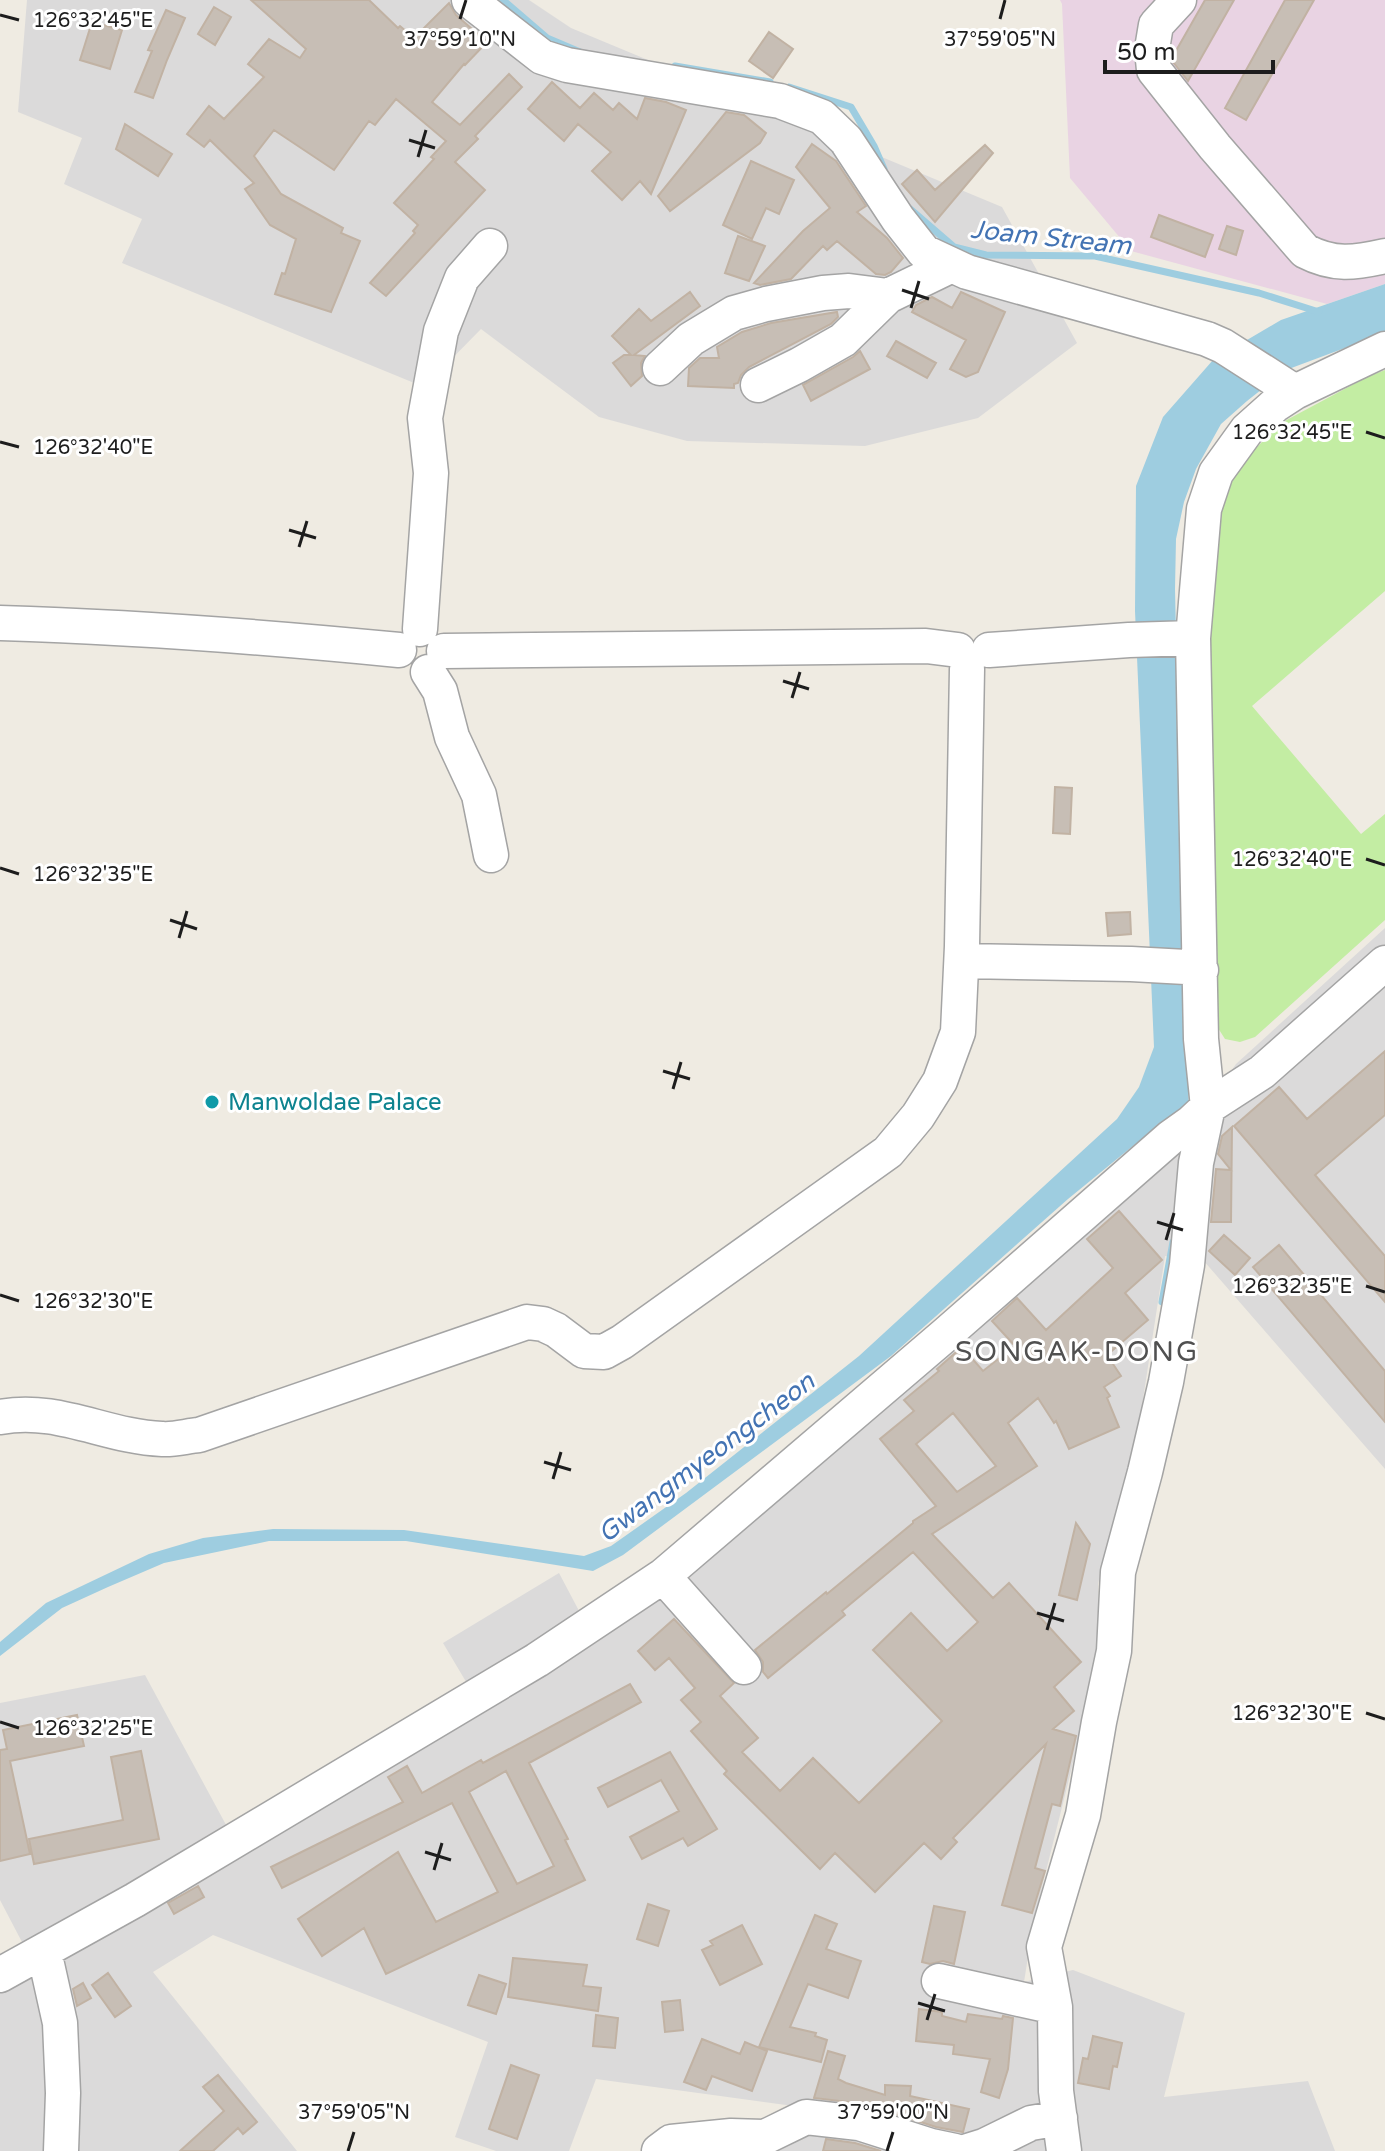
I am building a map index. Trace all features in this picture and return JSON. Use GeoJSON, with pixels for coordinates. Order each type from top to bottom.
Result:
{"type":"FeatureCollection","features":[{"type":"Feature","properties":{"kind":"street"},"geometry":{"type":"LineString","coordinates":[[469,0],[542,57],[567,65],[780,101],[822,117],[846,140],[898,219],[924,252],[967,272],[1207,339],[1286,387]]}},
{"type":"Feature","properties":{"kind":"street"},"geometry":{"type":"LineString","coordinates":[[1159,8],[1152,49],[1154,70],[1215,147],[1305,251],[1320,259],[1341,263],[1385,256]]}},
{"type":"Feature","properties":{"kind":"street"},"geometry":{"type":"LineString","coordinates":[[490,246],[462,278],[441,331],[425,418],[431,473],[423,651],[440,691],[452,737],[479,795],[491,855]]}},
{"type":"Feature","properties":{"kind":"street"},"geometry":{"type":"LineString","coordinates":[[758,385],[843,340],[888,296],[952,265]]}},
{"type":"Feature","properties":{"kind":"street"},"geometry":{"type":"LineString","coordinates":[[660,368],[691,339],[734,313],[823,293],[849,291],[888,296]]}},
{"type":"Feature","properties":{"kind":"street"},"geometry":{"type":"LineString","coordinates":[[968,2151],[1031,2123],[1062,2134],[1056,2091],[1055,2007],[1044,1947],[1083,1815],[1114,1651],[1118,1572],[1166,1382],[1187,1265],[1196,1163],[1190,1122],[1201,1039],[1193,968],[1184,638],[1204,509],[1216,473],[1247,430],[1275,405],[1286,387],[1385,349]]}},
{"type":"Feature","properties":{"kind":"street"},"geometry":{"type":"LineString","coordinates":[[0,623],[100,626],[423,651],[926,646],[971,656],[1129,640],[1184,638]]}},
{"type":"Feature","properties":{"kind":"street"},"geometry":{"type":"LineString","coordinates":[[0,1417],[51,1415],[127,1434],[163,1439],[199,1435],[527,1322],[556,1330],[584,1351],[604,1352],[888,1152],[918,1116],[940,1081],[958,1032],[971,656]]}},
{"type":"Feature","properties":{"kind":"street"},"geometry":{"type":"LineString","coordinates":[[962,961],[1043,961],[1193,968]]}},
{"type":"Feature","properties":{"kind":"street"},"geometry":{"type":"LineString","coordinates":[[0,1975],[135,1900],[537,1660],[663,1576],[1190,1122],[1262,1072],[1385,963]]}},
{"type":"Feature","properties":{"kind":"street"},"geometry":{"type":"LineString","coordinates":[[663,1576],[744,1667]]}},
{"type":"Feature","properties":{"kind":"street"},"geometry":{"type":"LineString","coordinates":[[44,1951],[60,2023],[63,2093],[61,2151]]}},
{"type":"Feature","properties":{"kind":"street"},"geometry":{"type":"LineString","coordinates":[[939,1981],[1055,2007]]}},
{"type":"Feature","properties":{"kind":"street"},"geometry":{"type":"LineString","coordinates":[[659,2151],[671,2142],[731,2136],[757,2144],[806,2117],[859,2123],[955,2151]]}},
{"type":"Feature","properties":{"kind":"shaded area"},"geometry":{"type":"Polygon","coordinates":[[[27,0],[529,0],[571,28],[1002,207],[1077,343],[978,418],[865,446],[687,441],[599,417],[481,329],[424,387],[122,263],[142,219],[64,184],[82,138],[18,112],[27,0]]]}},
{"type":"Feature","properties":{"kind":"shaded area"},"geometry":{"type":"Polygon","coordinates":[[[1060,0],[1385,0],[1385,284],[1327,304],[1131,251],[1070,178],[1060,0]]]}},
{"type":"Feature","properties":{"kind":"shaded area"},"geometry":{"type":"Polygon","coordinates":[[[1385,928],[1385,1469],[1203,1260],[1165,1256],[1139,1425],[1098,1584],[1100,1641],[1034,1919],[1024,1982],[1073,1970],[1185,2013],[1164,2097],[1308,2081],[1335,2151],[651,2151],[750,2131],[801,2107],[596,2079],[569,2151],[496,2151],[455,2137],[488,2042],[213,1935],[153,1972],[297,2151],[0,2151],[0,1986],[34,1965],[0,1900],[0,1703],[145,1675],[238,1847],[484,1712],[443,1643],[559,1573],[596,1643],[704,1557],[1165,1166],[1236,1064],[1385,928]]]}},
{"type":"Feature","properties":{"kind":"green space"},"geometry":{"type":"Polygon","coordinates":[[[1385,370],[1385,591],[1252,706],[1361,834],[1385,814],[1385,920],[1255,1037],[1240,1042],[1225,1039],[1218,1028],[1207,562],[1218,507],[1240,464],[1281,423],[1385,370]]]}},
{"type":"Feature","properties":{"kind":"water"},"geometry":{"type":"Polygon","coordinates":[[[1385,284],[1385,333],[1286,370],[1247,401],[1221,424],[1196,469],[1184,502],[1176,539],[1175,589],[1189,1111],[1166,1130],[1150,1132],[1068,1199],[891,1356],[623,1555],[593,1571],[406,1541],[269,1541],[164,1563],[62,1608],[0,1656],[0,1642],[46,1603],[149,1554],[203,1538],[273,1529],[404,1530],[584,1556],[611,1546],[686,1493],[859,1356],[1117,1119],[1139,1087],[1154,1047],[1135,611],[1136,486],[1163,417],[1213,360],[1281,320],[1385,284]]]}},
{"type":"Feature","properties":{"kind":"building"},"geometry":{"type":"Polygon","coordinates":[[[251,0],[369,0],[398,28],[400,26],[414,38],[449,3],[456,15],[487,42],[432,102],[460,125],[509,74],[522,87],[475,136],[478,139],[455,162],[485,190],[386,296],[370,283],[415,233],[413,231],[418,225],[394,203],[446,141],[396,99],[375,125],[369,121],[334,170],[274,130],[254,156],[281,194],[343,228],[341,233],[360,241],[331,312],[275,294],[296,239],[270,225],[245,189],[254,183],[210,140],[204,147],[187,134],[209,106],[224,119],[264,77],[248,64],[269,39],[300,58],[306,49],[251,0]]]}},
{"type":"Feature","properties":{"kind":"building"},"geometry":{"type":"Polygon","coordinates":[[[1205,0],[1234,0],[1188,81],[1173,62],[1173,56],[1205,0]]]}},
{"type":"Feature","properties":{"kind":"building"},"geometry":{"type":"Polygon","coordinates":[[[1285,0],[1314,0],[1246,120],[1225,108],[1285,0]]]}},
{"type":"Feature","properties":{"kind":"building"},"geometry":{"type":"Polygon","coordinates":[[[214,7],[231,17],[215,45],[198,34],[214,7]]]}},
{"type":"Feature","properties":{"kind":"building"},"geometry":{"type":"Polygon","coordinates":[[[166,10],[185,18],[153,98],[135,92],[152,51],[148,50],[166,10]]]}},
{"type":"Feature","properties":{"kind":"building"},"geometry":{"type":"Polygon","coordinates":[[[92,22],[122,30],[110,69],[80,60],[92,22]]]}},
{"type":"Feature","properties":{"kind":"building"},"geometry":{"type":"Polygon","coordinates":[[[769,32],[793,49],[773,78],[749,61],[769,32]]]}},
{"type":"Feature","properties":{"kind":"building"},"geometry":{"type":"Polygon","coordinates":[[[552,82],[580,108],[594,93],[613,110],[619,103],[637,119],[645,98],[686,110],[651,194],[640,181],[622,200],[592,171],[611,152],[578,124],[564,141],[528,109],[552,82]]]}},
{"type":"Feature","properties":{"kind":"building"},"geometry":{"type":"Polygon","coordinates":[[[726,112],[744,115],[766,133],[760,143],[670,211],[658,196],[726,112]]]}},
{"type":"Feature","properties":{"kind":"building"},"geometry":{"type":"Polygon","coordinates":[[[125,124],[172,154],[158,176],[116,149],[125,124]]]}},
{"type":"Feature","properties":{"kind":"building"},"geometry":{"type":"Polygon","coordinates":[[[812,144],[836,161],[866,206],[857,212],[887,238],[903,258],[891,272],[876,274],[837,241],[827,250],[823,246],[791,279],[760,285],[754,283],[803,231],[830,208],[796,167],[812,144]]]}},
{"type":"Feature","properties":{"kind":"building"},"geometry":{"type":"Polygon","coordinates":[[[985,145],[993,153],[935,222],[902,184],[917,170],[935,190],[985,145]]]}},
{"type":"Feature","properties":{"kind":"building"},"geometry":{"type":"Polygon","coordinates":[[[751,161],[794,180],[779,214],[766,208],[752,239],[723,225],[751,161]]]}},
{"type":"Feature","properties":{"kind":"building"},"geometry":{"type":"Polygon","coordinates":[[[1159,215],[1213,235],[1205,257],[1151,237],[1159,215]]]}},
{"type":"Feature","properties":{"kind":"building"},"geometry":{"type":"Polygon","coordinates":[[[1227,226],[1243,231],[1236,255],[1219,249],[1227,226]]]}},
{"type":"Feature","properties":{"kind":"building"},"geometry":{"type":"Polygon","coordinates":[[[738,236],[765,246],[749,281],[725,273],[738,236]]]}},
{"type":"Feature","properties":{"kind":"building"},"geometry":{"type":"Polygon","coordinates":[[[690,292],[700,306],[634,355],[645,356],[641,363],[642,376],[631,386],[613,363],[624,355],[631,355],[612,336],[639,309],[651,321],[690,292]]]}},
{"type":"Feature","properties":{"kind":"building"},"geometry":{"type":"Polygon","coordinates":[[[961,292],[1005,312],[978,372],[966,377],[950,369],[966,340],[912,312],[916,305],[932,297],[952,308],[961,292]]]}},
{"type":"Feature","properties":{"kind":"building"},"geometry":{"type":"Polygon","coordinates":[[[837,312],[838,317],[831,324],[749,367],[734,388],[688,386],[689,368],[700,358],[719,358],[717,347],[742,332],[771,323],[837,312]]]}},
{"type":"Feature","properties":{"kind":"building"},"geometry":{"type":"Polygon","coordinates":[[[896,341],[936,363],[927,378],[887,356],[896,341]]]}},
{"type":"Feature","properties":{"kind":"building"},"geometry":{"type":"Polygon","coordinates":[[[860,351],[870,369],[811,401],[803,385],[860,351]]]}},
{"type":"Feature","properties":{"kind":"building"},"geometry":{"type":"Polygon","coordinates":[[[1055,787],[1072,788],[1070,834],[1053,833],[1055,787]]]}},
{"type":"Feature","properties":{"kind":"building"},"geometry":{"type":"Polygon","coordinates":[[[1130,912],[1131,934],[1108,936],[1106,913],[1130,912]]]}},
{"type":"Feature","properties":{"kind":"building"},"geometry":{"type":"Polygon","coordinates":[[[1385,1051],[1385,1115],[1315,1175],[1385,1256],[1385,1302],[1234,1126],[1279,1087],[1307,1119],[1385,1051]]]}},
{"type":"Feature","properties":{"kind":"building"},"geometry":{"type":"Polygon","coordinates":[[[1232,1127],[1231,1222],[1211,1222],[1216,1169],[1231,1170],[1218,1154],[1222,1136],[1232,1127]]]}},
{"type":"Feature","properties":{"kind":"building"},"geometry":{"type":"Polygon","coordinates":[[[1119,1211],[1162,1260],[1125,1293],[1148,1320],[1107,1355],[1121,1376],[1104,1387],[1110,1396],[1107,1398],[1119,1427],[1069,1449],[1056,1421],[1054,1423],[1038,1398],[1008,1423],[1037,1466],[932,1534],[993,1598],[1009,1583],[1081,1662],[1054,1687],[1074,1711],[1053,1729],[1076,1736],[1060,1806],[1052,1804],[1035,1868],[1045,1871],[1032,1913],[1002,1905],[1046,1744],[953,1838],[957,1842],[941,1859],[924,1843],[875,1892],[835,1853],[820,1869],[724,1774],[727,1771],[691,1731],[701,1722],[681,1700],[695,1688],[669,1658],[655,1670],[638,1651],[674,1619],[734,1683],[720,1696],[758,1738],[742,1752],[780,1791],[813,1758],[859,1803],[942,1721],[873,1650],[911,1613],[947,1651],[978,1622],[913,1552],[842,1611],[845,1615],[768,1678],[755,1650],[913,1521],[936,1506],[880,1439],[914,1411],[904,1400],[962,1347],[983,1371],[1015,1346],[992,1321],[1017,1298],[1046,1330],[1113,1268],[1087,1239],[1119,1211]],[[953,1413],[916,1444],[957,1492],[996,1466],[953,1413]]]}},
{"type":"Feature","properties":{"kind":"building"},"geometry":{"type":"Polygon","coordinates":[[[1224,1235],[1250,1258],[1235,1275],[1209,1251],[1224,1235]]]}},
{"type":"Feature","properties":{"kind":"building"},"geometry":{"type":"Polygon","coordinates":[[[1279,1245],[1385,1371],[1385,1422],[1253,1267],[1279,1245]]]}},
{"type":"Feature","properties":{"kind":"building"},"geometry":{"type":"Polygon","coordinates":[[[1076,1523],[1090,1544],[1077,1600],[1059,1595],[1076,1523]]]}},
{"type":"Feature","properties":{"kind":"building"},"geometry":{"type":"Polygon","coordinates":[[[630,1684],[641,1702],[529,1763],[585,1880],[386,1974],[364,1928],[322,1956],[298,1919],[398,1852],[436,1922],[498,1892],[452,1803],[282,1888],[271,1867],[403,1802],[388,1777],[407,1766],[422,1793],[481,1760],[483,1763],[630,1684]],[[506,1771],[469,1792],[517,1884],[554,1866],[506,1771]]]}},
{"type":"Feature","properties":{"kind":"building"},"geometry":{"type":"Polygon","coordinates":[[[77,1715],[84,1746],[10,1761],[30,1854],[0,1861],[0,1750],[7,1749],[3,1730],[77,1715]]]}},
{"type":"Feature","properties":{"kind":"building"},"geometry":{"type":"Polygon","coordinates":[[[141,1751],[159,1839],[34,1864],[29,1839],[123,1820],[111,1757],[141,1751]]]}},
{"type":"Feature","properties":{"kind":"building"},"geometry":{"type":"Polygon","coordinates":[[[670,1752],[717,1829],[688,1846],[683,1838],[642,1859],[630,1837],[679,1811],[661,1780],[608,1807],[598,1788],[670,1752]]]}},
{"type":"Feature","properties":{"kind":"building"},"geometry":{"type":"Polygon","coordinates":[[[198,1886],[204,1897],[174,1914],[168,1903],[198,1886]]]}},
{"type":"Feature","properties":{"kind":"building"},"geometry":{"type":"Polygon","coordinates":[[[648,1904],[669,1911],[658,1946],[637,1939],[648,1904]]]}},
{"type":"Feature","properties":{"kind":"building"},"geometry":{"type":"Polygon","coordinates":[[[934,1906],[965,1912],[954,1964],[922,1962],[934,1906]]]}},
{"type":"Feature","properties":{"kind":"building"},"geometry":{"type":"Polygon","coordinates":[[[815,1915],[837,1924],[826,1949],[861,1961],[848,1998],[808,1984],[790,2027],[816,2033],[815,2036],[827,2040],[821,2062],[759,2047],[815,1915]]]}},
{"type":"Feature","properties":{"kind":"building"},"geometry":{"type":"Polygon","coordinates":[[[742,1925],[762,1964],[720,1985],[702,1950],[713,1945],[710,1941],[742,1925]]]}},
{"type":"Feature","properties":{"kind":"building"},"geometry":{"type":"Polygon","coordinates":[[[513,1958],[587,1965],[583,1986],[601,1988],[598,2011],[508,1997],[513,1958]]]}},
{"type":"Feature","properties":{"kind":"building"},"geometry":{"type":"Polygon","coordinates":[[[108,1973],[131,2006],[115,2017],[92,1985],[108,1973]]]}},
{"type":"Feature","properties":{"kind":"building"},"geometry":{"type":"Polygon","coordinates":[[[479,1975],[506,1984],[496,2014],[468,2005],[479,1975]]]}},
{"type":"Feature","properties":{"kind":"building"},"geometry":{"type":"Polygon","coordinates":[[[83,1983],[91,1998],[77,2006],[73,1989],[83,1983]]]}},
{"type":"Feature","properties":{"kind":"building"},"geometry":{"type":"Polygon","coordinates":[[[680,2000],[683,2030],[665,2032],[662,2002],[680,2000]]]}},
{"type":"Feature","properties":{"kind":"building"},"geometry":{"type":"Polygon","coordinates":[[[919,2009],[942,2012],[942,2016],[966,2022],[968,2014],[1013,2018],[1008,2069],[999,2098],[981,2092],[990,2059],[953,2054],[954,2045],[916,2041],[919,2009]]]}},
{"type":"Feature","properties":{"kind":"building"},"geometry":{"type":"Polygon","coordinates":[[[596,2015],[618,2018],[615,2048],[593,2046],[596,2015]]]}},
{"type":"Feature","properties":{"kind":"building"},"geometry":{"type":"Polygon","coordinates":[[[1093,2036],[1122,2043],[1117,2067],[1113,2066],[1109,2089],[1078,2083],[1083,2058],[1088,2059],[1093,2036]]]}},
{"type":"Feature","properties":{"kind":"building"},"geometry":{"type":"Polygon","coordinates":[[[702,2039],[740,2054],[745,2042],[767,2051],[752,2091],[712,2076],[706,2090],[684,2082],[702,2039]]]}},
{"type":"Feature","properties":{"kind":"building"},"geometry":{"type":"Polygon","coordinates":[[[828,2051],[845,2056],[838,2079],[846,2083],[885,2095],[885,2085],[911,2086],[910,2096],[969,2109],[963,2132],[936,2127],[865,2104],[814,2098],[828,2051]]]}},
{"type":"Feature","properties":{"kind":"building"},"geometry":{"type":"Polygon","coordinates":[[[511,2065],[539,2075],[517,2139],[489,2129],[511,2065]]]}},
{"type":"Feature","properties":{"kind":"building"},"geometry":{"type":"Polygon","coordinates":[[[218,2075],[257,2122],[243,2134],[238,2128],[213,2151],[180,2151],[224,2111],[203,2087],[218,2075]]]}},
{"type":"Feature","properties":{"kind":"building"},"geometry":{"type":"Polygon","coordinates":[[[826,2139],[855,2143],[881,2151],[823,2151],[826,2139]]]}},
{"type":"Feature","properties":{"kind":"waterway","name":"Joam Stream"},"geometry":{"type":"LineString","coordinates":[[503,0],[547,38],[580,52]]}},
{"type":"Feature","properties":{"kind":"waterway","name":"Joam Stream"},"geometry":{"type":"LineString","coordinates":[[675,66],[770,82]]}},
{"type":"Feature","properties":{"kind":"waterway","name":"Joam Stream"},"geometry":{"type":"LineString","coordinates":[[789,87],[851,107],[884,169]]}},
{"type":"Feature","properties":{"kind":"waterway","name":"Joam Stream"},"geometry":{"type":"LineString","coordinates":[[910,209],[954,247],[986,255],[1095,256],[1259,293],[1319,312]]}},
{"type":"Feature","properties":{"kind":"waterway"},"geometry":{"type":"LineString","coordinates":[[1162,1302],[1173,1242]]}},
{"type":"Feature","properties":{"kind":"place","name":"Manwoldae Palace"},"geometry":{"type":"Point","coordinates":[212,1102]}},
{"type":"Feature","properties":{"kind":"district","name":"SONGAK-DONG"},"geometry":{"type":"Point","coordinates":[1077,1351]}},
{"type":"Feature","properties":{"kind":"water label","name":"Gwangmyeongcheon"},"geometry":{"type":"Point","coordinates":[706,1457]}}]}
